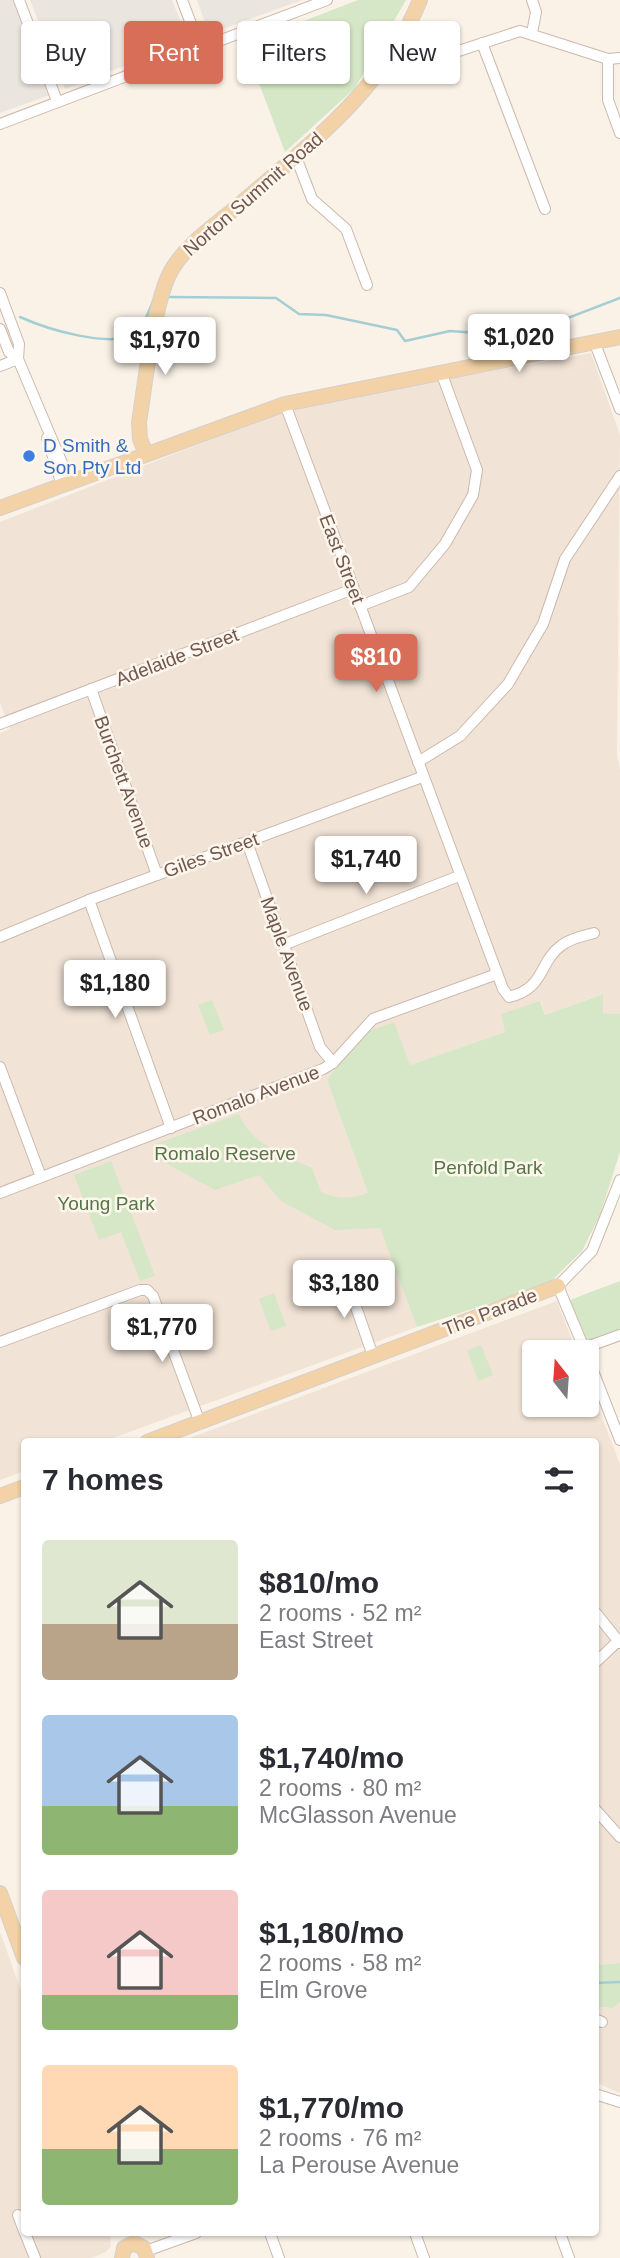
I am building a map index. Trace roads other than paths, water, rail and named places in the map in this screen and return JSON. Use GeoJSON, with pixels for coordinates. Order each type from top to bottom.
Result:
{"type":"FeatureCollection","features":[{"type":"Feature","properties":{"kind":"main road","name":"Norton Summit Road"},"geometry":{"type":"LineString","coordinates":[[410,21],[421,0]]}},
{"type":"Feature","properties":{"kind":"main road","name":"Norton Summit Road"},"geometry":{"type":"LineString","coordinates":[[146,454],[138,430],[160,303],[165,285],[179,259],[296,157],[371,84]]}},
{"type":"Feature","properties":{"kind":"main road"},"geometry":{"type":"LineString","coordinates":[[0,508],[285,404],[620,337]]}},
{"type":"Feature","properties":{"kind":"main road","name":"The Parade"},"geometry":{"type":"LineString","coordinates":[[158,1438],[558,1286]]}},
{"type":"Feature","properties":{"kind":"main road"},"geometry":{"type":"LineString","coordinates":[[0,1496],[21,1488]]}},
{"type":"Feature","properties":{"kind":"main road"},"geometry":{"type":"LineString","coordinates":[[0,1895],[21,1950]]}},
{"type":"Feature","properties":{"kind":"main road"},"geometry":{"type":"LineString","coordinates":[[123,2249],[138,2244],[146,2255]]}},
{"type":"Feature","properties":{"kind":"street"},"geometry":{"type":"LineString","coordinates":[[19,0],[57,101]]}},
{"type":"Feature","properties":{"kind":"street"},"geometry":{"type":"LineString","coordinates":[[182,0],[190,21]]}},
{"type":"Feature","properties":{"kind":"street"},"geometry":{"type":"LineString","coordinates":[[532,0],[536,12],[532,33]]}},
{"type":"Feature","properties":{"kind":"street"},"geometry":{"type":"LineString","coordinates":[[223,38],[324,1]]}},
{"type":"Feature","properties":{"kind":"street"},"geometry":{"type":"LineString","coordinates":[[460,50],[520,31],[614,58],[608,100],[620,134]]}},
{"type":"Feature","properties":{"kind":"street"},"geometry":{"type":"LineString","coordinates":[[482,43],[545,209]]}},
{"type":"Feature","properties":{"kind":"street"},"geometry":{"type":"LineString","coordinates":[[0,124],[124,76]]}},
{"type":"Feature","properties":{"kind":"street"},"geometry":{"type":"LineString","coordinates":[[296,157],[312,199],[346,229],[367,285]]}},
{"type":"Feature","properties":{"kind":"street"},"geometry":{"type":"LineString","coordinates":[[0,293],[19,344],[18,359],[45,428],[50,453],[66,483]]}},
{"type":"Feature","properties":{"kind":"street"},"geometry":{"type":"LineString","coordinates":[[0,329],[9,352],[18,359]]}},
{"type":"Feature","properties":{"kind":"street"},"geometry":{"type":"LineString","coordinates":[[594,341],[620,409]]}},
{"type":"Feature","properties":{"kind":"street"},"geometry":{"type":"LineString","coordinates":[[0,366],[18,359]]}},
{"type":"Feature","properties":{"kind":"street"},"geometry":{"type":"LineString","coordinates":[[360,606],[409,587],[445,544],[473,495],[477,470],[441,372]]}},
{"type":"Feature","properties":{"kind":"street","name":"East Street"},"geometry":{"type":"LineString","coordinates":[[285,404],[503,989],[509,997],[524,994],[538,982],[560,946],[594,933]]}},
{"type":"Feature","properties":{"kind":"street"},"geometry":{"type":"LineString","coordinates":[[418,762],[460,736],[508,684],[543,624],[565,559],[620,475]]}},
{"type":"Feature","properties":{"kind":"street","name":"Adelaide Street"},"geometry":{"type":"LineString","coordinates":[[0,724],[353,589]]}},
{"type":"Feature","properties":{"kind":"street","name":"Burchett Avenue"},"geometry":{"type":"LineString","coordinates":[[92,689],[158,875]]}},
{"type":"Feature","properties":{"kind":"street","name":"Giles Street"},"geometry":{"type":"LineString","coordinates":[[0,937],[89,900],[422,777]]}},
{"type":"Feature","properties":{"kind":"street","name":"Maple Avenue"},"geometry":{"type":"LineString","coordinates":[[247,842],[320,1047],[333,1063]]}},
{"type":"Feature","properties":{"kind":"street"},"geometry":{"type":"LineString","coordinates":[[284,945],[459,876]]}},
{"type":"Feature","properties":{"kind":"street"},"geometry":{"type":"LineString","coordinates":[[89,900],[171,1128]]}},
{"type":"Feature","properties":{"kind":"street","name":"Romalo Avenue"},"geometry":{"type":"LineString","coordinates":[[0,1193],[333,1063],[373,1019],[497,974]]}},
{"type":"Feature","properties":{"kind":"street"},"geometry":{"type":"LineString","coordinates":[[0,1067],[41,1177]]}},
{"type":"Feature","properties":{"kind":"street","name":"The Parade"},"geometry":{"type":"LineString","coordinates":[[558,1286],[592,1251],[620,1180]]}},
{"type":"Feature","properties":{"kind":"street"},"geometry":{"type":"LineString","coordinates":[[338,1273],[356,1307],[373,1356]]}},
{"type":"Feature","properties":{"kind":"street"},"geometry":{"type":"LineString","coordinates":[[558,1286],[581,1340]]}},
{"type":"Feature","properties":{"kind":"street"},"geometry":{"type":"LineString","coordinates":[[0,1342],[140,1290],[147,1290],[153,1296],[200,1423]]}},
{"type":"Feature","properties":{"kind":"street"},"geometry":{"type":"LineString","coordinates":[[599,1345],[620,1335]]}},
{"type":"Feature","properties":{"kind":"street"},"geometry":{"type":"LineString","coordinates":[[599,1385],[620,1440]]}},
{"type":"Feature","properties":{"kind":"street"},"geometry":{"type":"LineString","coordinates":[[599,1617],[619,1642],[599,1659]]}},
{"type":"Feature","properties":{"kind":"street"},"geometry":{"type":"LineString","coordinates":[[599,1813],[620,1837]]}},
{"type":"Feature","properties":{"kind":"street"},"geometry":{"type":"LineString","coordinates":[[599,2095],[620,2102]]}},
{"type":"Feature","properties":{"kind":"street"},"geometry":{"type":"LineString","coordinates":[[18,2215],[21,2222]]}},
{"type":"Feature","properties":{"kind":"street"},"geometry":{"type":"LineString","coordinates":[[27,2236],[35,2258]]}},
{"type":"Feature","properties":{"kind":"street"},"geometry":{"type":"LineString","coordinates":[[146,2255],[189,2236]]}},
{"type":"Feature","properties":{"kind":"street"},"geometry":{"type":"LineString","coordinates":[[271,2236],[279,2258]]}},
{"type":"Feature","properties":{"kind":"street"},"geometry":{"type":"LineString","coordinates":[[416,2236],[424,2258]]}},
{"type":"Feature","properties":{"kind":"street"},"geometry":{"type":"LineString","coordinates":[[561,2236],[569,2258]]}},
{"type":"Feature","properties":{"kind":"waterway"},"geometry":{"type":"LineString","coordinates":[[168,297],[276,298],[299,314],[326,315],[397,330],[405,341],[450,331],[521,336],[620,298]]}},
{"type":"Feature","properties":{"kind":"waterway"},"geometry":{"type":"LineString","coordinates":[[20,317],[79,336],[126,338],[139,334],[154,299]]}},
{"type":"Feature","properties":{"kind":"waterway"},"geometry":{"type":"LineString","coordinates":[[599,1983],[620,1982]]}},
{"type":"Feature","properties":{"kind":"place","name":"D Smith & Son Pty Ltd"},"geometry":{"type":"Point","coordinates":[29,456]}},
{"type":"Feature","properties":{"kind":"park label","name":"Romalo Reserve"},"geometry":{"type":"Point","coordinates":[225,1153]}},
{"type":"Feature","properties":{"kind":"park label","name":"Penfold Park"},"geometry":{"type":"Point","coordinates":[488,1167]}},
{"type":"Feature","properties":{"kind":"park label","name":"Young Park"},"geometry":{"type":"Point","coordinates":[106,1203]}}]}
